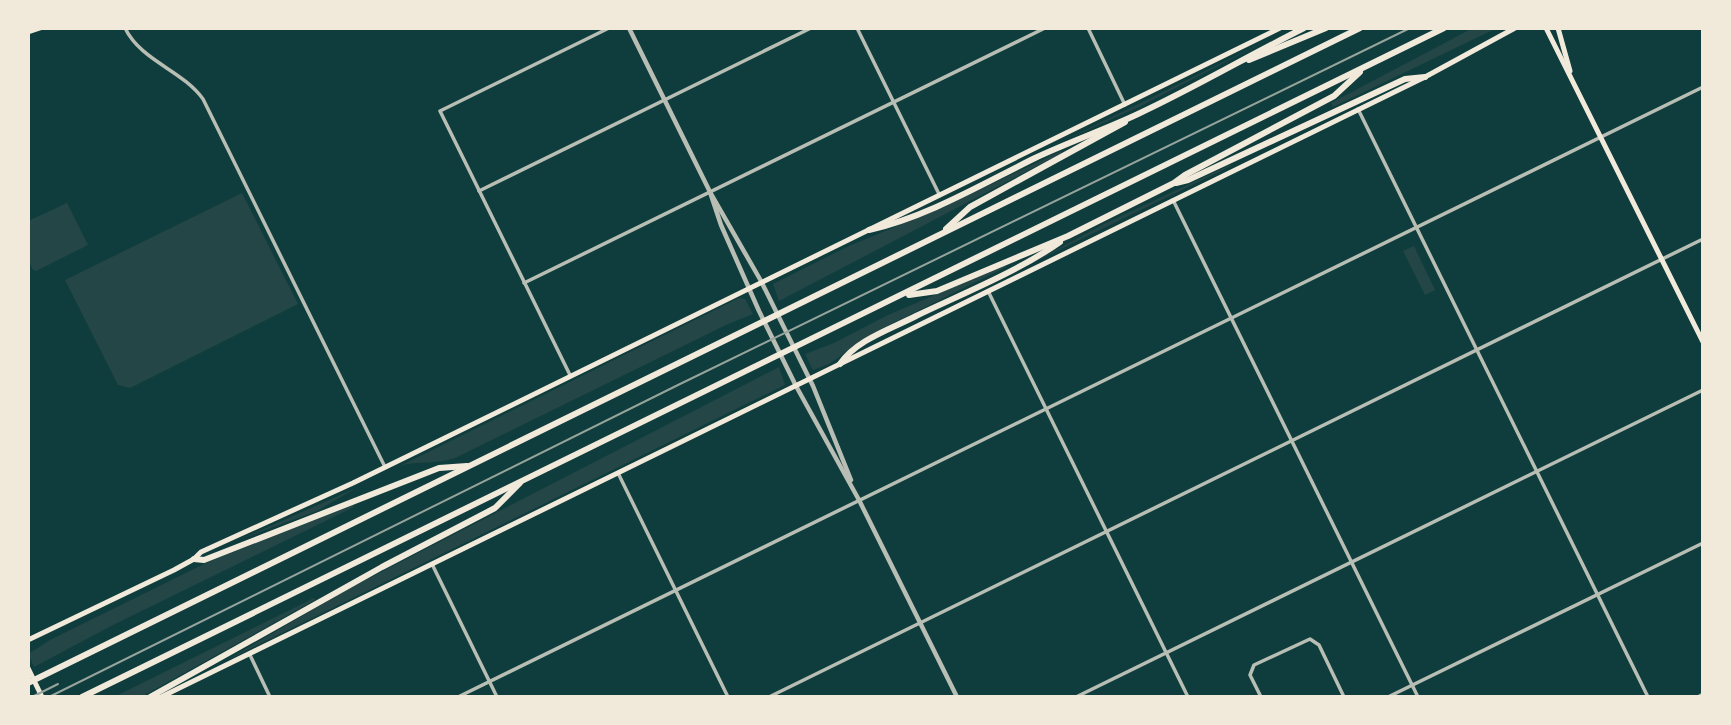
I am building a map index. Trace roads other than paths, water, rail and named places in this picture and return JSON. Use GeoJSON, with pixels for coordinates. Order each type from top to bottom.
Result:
{"type":"FeatureCollection","features":[{"type":"Feature","properties":{"kind":"highway"},"geometry":{"type":"LineString","coordinates":[[939,235],[970,206],[1136,115],[1304,28]]}},
{"type":"Feature","properties":{"kind":"highway"},"geometry":{"type":"LineString","coordinates":[[1237,65],[1326,28]]}},
{"type":"Feature","properties":{"kind":"highway"},"geometry":{"type":"LineString","coordinates":[[28,683],[1360,28]]}},
{"type":"Feature","properties":{"kind":"highway"},"geometry":{"type":"LineString","coordinates":[[82,697],[1444,28]]}},
{"type":"Feature","properties":{"kind":"highway"},"geometry":{"type":"LineString","coordinates":[[901,296],[937,291],[1068,236],[1174,183],[1334,96],[1367,66]]}},
{"type":"Feature","properties":{"kind":"highway"},"geometry":{"type":"LineString","coordinates":[[1174,183],[1188,180],[1405,79],[1425,77]]}},
{"type":"Feature","properties":{"kind":"highway"},"geometry":{"type":"LineString","coordinates":[[869,230],[887,226],[932,207],[1053,150],[1136,115]]}},
{"type":"Feature","properties":{"kind":"highway"},"geometry":{"type":"LineString","coordinates":[[840,364],[846,355],[874,337],[1002,275],[1068,236]]}},
{"type":"Feature","properties":{"kind":"highway"},"geometry":{"type":"LineString","coordinates":[[194,559],[204,560],[439,468],[473,465]]}},
{"type":"Feature","properties":{"kind":"highway"},"geometry":{"type":"LineString","coordinates":[[150,697],[382,567],[495,508],[525,478]]}},
{"type":"Feature","properties":{"kind":"main road"},"geometry":{"type":"LineString","coordinates":[[28,32],[40,28]]}},
{"type":"Feature","properties":{"kind":"main road"},"geometry":{"type":"LineString","coordinates":[[28,640],[194,559],[201,552],[385,467],[1280,28]]}},
{"type":"Feature","properties":{"kind":"main road"},"geometry":{"type":"LineString","coordinates":[[161,697],[1425,77],[1515,28]]}},
{"type":"Feature","properties":{"kind":"main road"},"geometry":{"type":"LineString","coordinates":[[1546,28],[1703,342]]}},
{"type":"Feature","properties":{"kind":"main road"},"geometry":{"type":"LineString","coordinates":[[1558,28],[1570,74]]}},
{"type":"Feature","properties":{"kind":"main road"},"geometry":{"type":"LineString","coordinates":[[28,669],[42,697]]}},
{"type":"Feature","properties":{"kind":"street"},"geometry":{"type":"LineString","coordinates":[[125,28],[137,47],[195,89],[203,99],[385,467]]}},
{"type":"Feature","properties":{"kind":"street"},"geometry":{"type":"LineString","coordinates":[[570,375],[440,111],[609,28]]}},
{"type":"Feature","properties":{"kind":"street"},"geometry":{"type":"LineString","coordinates":[[629,28],[710,192],[761,281],[810,379],[859,500]]}},
{"type":"Feature","properties":{"kind":"street"},"geometry":{"type":"LineString","coordinates":[[479,191],[811,28]]}},
{"type":"Feature","properties":{"kind":"street"},"geometry":{"type":"LineString","coordinates":[[857,28],[939,194]]}},
{"type":"Feature","properties":{"kind":"street"},"geometry":{"type":"LineString","coordinates":[[524,283],[1045,28]]}},
{"type":"Feature","properties":{"kind":"street"},"geometry":{"type":"LineString","coordinates":[[1088,28],[1125,104]]}},
{"type":"Feature","properties":{"kind":"street"},"geometry":{"type":"LineString","coordinates":[[458,697],[1703,87]]}},
{"type":"Feature","properties":{"kind":"street"},"geometry":{"type":"LineString","coordinates":[[1358,109],[1648,697]]}},
{"type":"Feature","properties":{"kind":"street"},"geometry":{"type":"LineString","coordinates":[[710,192],[721,225],[759,311],[796,386],[859,500],[957,697]]}},
{"type":"Feature","properties":{"kind":"street"},"geometry":{"type":"LineString","coordinates":[[1173,201],[1418,697]]}},
{"type":"Feature","properties":{"kind":"street"},"geometry":{"type":"LineString","coordinates":[[769,697],[1703,239]]}},
{"type":"Feature","properties":{"kind":"street"},"geometry":{"type":"LineString","coordinates":[[988,291],[1188,697]]}},
{"type":"Feature","properties":{"kind":"street"},"geometry":{"type":"LineString","coordinates":[[1076,697],[1703,390]]}},
{"type":"Feature","properties":{"kind":"street"},"geometry":{"type":"LineString","coordinates":[[618,473],[728,697]]}},
{"type":"Feature","properties":{"kind":"street"},"geometry":{"type":"LineString","coordinates":[[1388,697],[1703,543]]}},
{"type":"Feature","properties":{"kind":"street"},"geometry":{"type":"LineString","coordinates":[[432,564],[497,697]]}},
{"type":"Feature","properties":{"kind":"street"},"geometry":{"type":"LineString","coordinates":[[1261,697],[1250,675],[1254,666],[1310,639],[1319,645],[1344,697]]}},
{"type":"Feature","properties":{"kind":"street"},"geometry":{"type":"LineString","coordinates":[[249,654],[270,697]]}},
{"type":"Feature","properties":{"kind":"street"},"geometry":{"type":"LineString","coordinates":[[1698,697],[1703,694]]}},
{"type":"Feature","properties":{"kind":"railway"},"geometry":{"type":"LineString","coordinates":[[49,697],[678,385],[1410,28]]}},
{"type":"Feature","properties":{"kind":"railway"},"geometry":{"type":"LineString","coordinates":[[32,697],[58,684]]}}]}
